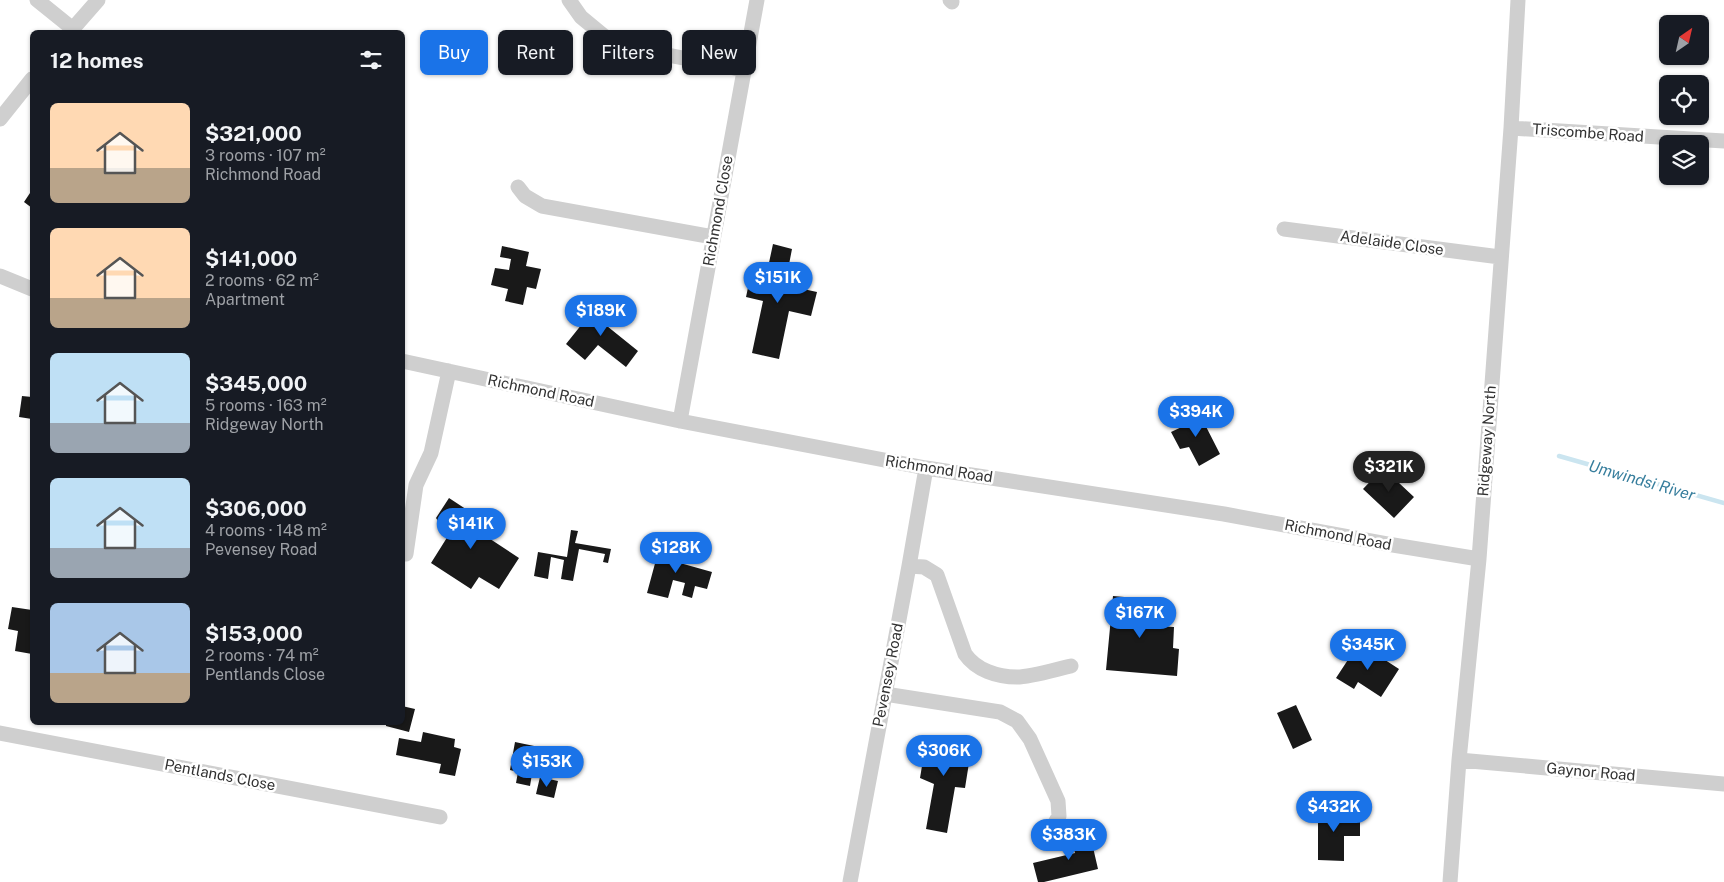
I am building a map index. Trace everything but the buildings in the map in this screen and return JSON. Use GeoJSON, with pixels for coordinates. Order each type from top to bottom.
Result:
{"type":"FeatureCollection","features":[{"type":"Feature","properties":{"kind":"street"},"geometry":{"type":"LineString","coordinates":[[37,0],[71,30]]}},
{"type":"Feature","properties":{"kind":"street"},"geometry":{"type":"LineString","coordinates":[[73,30],[98,0]]}},
{"type":"Feature","properties":{"kind":"street"},"geometry":{"type":"LineString","coordinates":[[569,0],[581,17],[604,36],[627,47],[682,58]]}},
{"type":"Feature","properties":{"kind":"street","name":"Richmond Close"},"geometry":{"type":"LineString","coordinates":[[751,30],[757,0]]}},
{"type":"Feature","properties":{"kind":"street","name":"Ridgeway North"},"geometry":{"type":"LineString","coordinates":[[1450,882],[1459,760],[1479,560],[1511,128],[1518,0]]}},
{"type":"Feature","properties":{"kind":"street","name":"Richmond Close"},"geometry":{"type":"LineString","coordinates":[[680,421],[743,75]]}},
{"type":"Feature","properties":{"kind":"street"},"geometry":{"type":"LineString","coordinates":[[0,120],[30,82]]}},
{"type":"Feature","properties":{"kind":"street","name":"Triscombe Road"},"geometry":{"type":"LineString","coordinates":[[1511,128],[1724,141]]}},
{"type":"Feature","properties":{"kind":"street"},"geometry":{"type":"LineString","coordinates":[[518,187],[525,196],[542,206],[713,237]]}},
{"type":"Feature","properties":{"kind":"street","name":"Adelaide Close"},"geometry":{"type":"LineString","coordinates":[[1284,229],[1500,257]]}},
{"type":"Feature","properties":{"kind":"street"},"geometry":{"type":"LineString","coordinates":[[0,276],[30,288]]}},
{"type":"Feature","properties":{"kind":"street","name":"Richmond Road"},"geometry":{"type":"LineString","coordinates":[[405,362],[680,421],[926,468],[1224,514],[1479,560]]}},
{"type":"Feature","properties":{"kind":"street"},"geometry":{"type":"LineString","coordinates":[[406,554],[416,484],[431,453],[449,371]]}},
{"type":"Feature","properties":{"kind":"street","name":"Pevensey Road"},"geometry":{"type":"LineString","coordinates":[[850,882],[926,468]]}},
{"type":"Feature","properties":{"kind":"street"},"geometry":{"type":"LineString","coordinates":[[909,566],[924,567],[937,575],[965,654],[980,669],[1017,677],[1072,666]]}},
{"type":"Feature","properties":{"kind":"street"},"geometry":{"type":"LineString","coordinates":[[884,694],[1000,712],[1017,721],[1030,739],[1058,801],[1059,816],[1051,830],[1040,840]]}},
{"type":"Feature","properties":{"kind":"street","name":"Pentlands Close"},"geometry":{"type":"LineString","coordinates":[[0,733],[440,817]]}},
{"type":"Feature","properties":{"kind":"street","name":"Gaynor Road"},"geometry":{"type":"LineString","coordinates":[[1459,760],[1724,784]]}},
{"type":"Feature","properties":{"kind":"waterway","name":"Umwindsi River"},"geometry":{"type":"LineString","coordinates":[[1559,456],[1724,503]]}}]}
